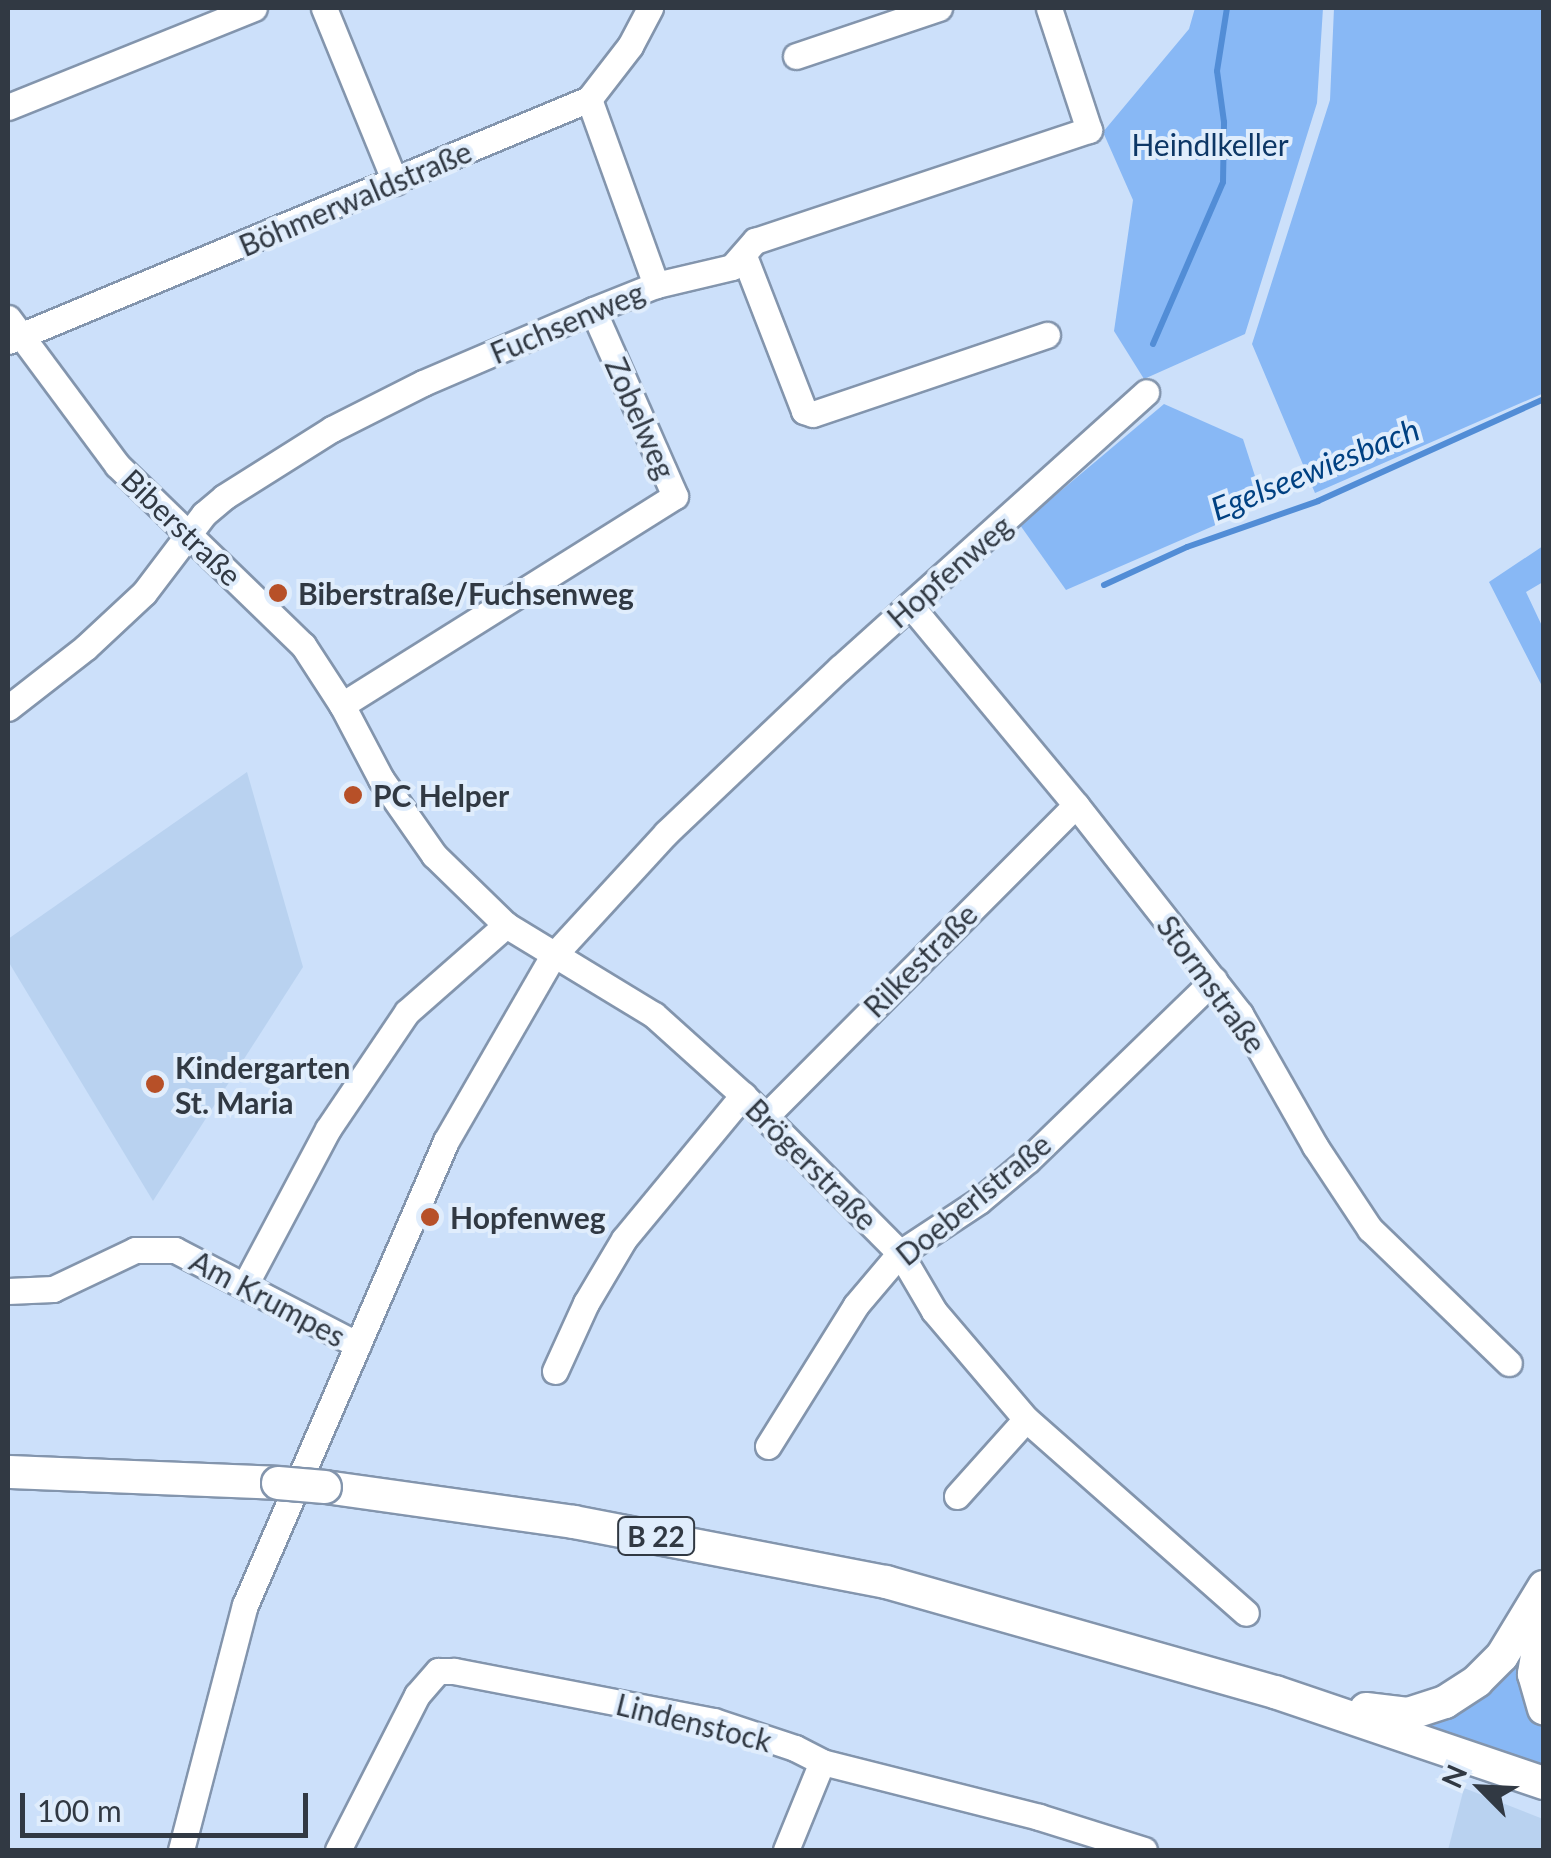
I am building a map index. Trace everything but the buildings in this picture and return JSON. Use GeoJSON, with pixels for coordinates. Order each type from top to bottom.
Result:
{"type":"FeatureCollection","features":[{"type":"Feature","properties":{"kind":"main road","name":"B 22"},"geometry":{"type":"LineString","coordinates":[[8,1472],[325,1487],[574,1522],[790,1562],[982,1606],[1275,1692],[1544,1784]]}},
{"type":"Feature","properties":{"kind":"main road","name":"B 22"},"geometry":{"type":"LineString","coordinates":[[1275,1692],[1408,1714],[1444,1702],[1478,1681],[1502,1656],[1544,1587]]}},
{"type":"Feature","properties":{"kind":"main road"},"geometry":{"type":"LineString","coordinates":[[1544,1614],[1534,1674],[1544,1709]]}},
{"type":"Feature","properties":{"kind":"street"},"geometry":{"type":"LineString","coordinates":[[8,107],[254,8]]}},
{"type":"Feature","properties":{"kind":"street","name":"Böhmerwaldstraße"},"geometry":{"type":"LineString","coordinates":[[11,332],[395,182],[589,99],[630,46],[650,8]]}},
{"type":"Feature","properties":{"kind":"street"},"geometry":{"type":"LineString","coordinates":[[796,56],[939,8]]}},
{"type":"Feature","properties":{"kind":"street","name":"Fuchsenweg"},"geometry":{"type":"LineString","coordinates":[[8,708],[86,648],[144,593],[190,533],[224,497],[332,429],[423,383],[593,310],[656,285],[732,266],[754,241],[1088,130],[1049,8]]}},
{"type":"Feature","properties":{"kind":"street"},"geometry":{"type":"LineString","coordinates":[[330,10],[395,182]]}},
{"type":"Feature","properties":{"kind":"street"},"geometry":{"type":"LineString","coordinates":[[589,99],[656,285]]}},
{"type":"Feature","properties":{"kind":"street"},"geometry":{"type":"LineString","coordinates":[[744,256],[804,411],[813,414],[1047,335]]}},
{"type":"Feature","properties":{"kind":"street","name":"Zobelweg"},"geometry":{"type":"LineString","coordinates":[[342,705],[676,496],[593,310]]}},
{"type":"Feature","properties":{"kind":"street","name":"Biberstraße"},"geometry":{"type":"LineString","coordinates":[[11,332],[116,464],[289,628],[342,705],[381,779],[434,855],[506,925],[553,956]]}},
{"type":"Feature","properties":{"kind":"street","name":"Hopfenweg"},"geometry":{"type":"LineString","coordinates":[[181,1850],[245,1605],[446,1140],[553,956],[666,832],[1146,392]]}},
{"type":"Feature","properties":{"kind":"street","name":"Stormstraße"},"geometry":{"type":"LineString","coordinates":[[910,605],[1076,805],[1240,1014],[1316,1146],[1370,1228],[1509,1364]]}},
{"type":"Feature","properties":{"kind":"street","name":"Rilkestraße"},"geometry":{"type":"LineString","coordinates":[[766,1116],[1076,805]]}},
{"type":"Feature","properties":{"kind":"street"},"geometry":{"type":"LineString","coordinates":[[246,1284],[328,1129],[406,1012],[506,925]]}},
{"type":"Feature","properties":{"kind":"street","name":"Brögerstraße"},"geometry":{"type":"LineString","coordinates":[[553,956],[654,1015],[766,1116],[900,1253],[934,1311],[1026,1419],[1246,1613]]}},
{"type":"Feature","properties":{"kind":"street","name":"Doeberlstraße"},"geometry":{"type":"LineString","coordinates":[[768,1446],[856,1304],[900,1253],[979,1201],[1028,1160],[1214,980]]}},
{"type":"Feature","properties":{"kind":"street"},"geometry":{"type":"LineString","coordinates":[[555,1371],[586,1303],[624,1239],[743,1095]]}},
{"type":"Feature","properties":{"kind":"street","name":"Am Krumpes"},"geometry":{"type":"LineString","coordinates":[[8,1291],[53,1289],[135,1250],[175,1250],[358,1345]]}},
{"type":"Feature","properties":{"kind":"street"},"geometry":{"type":"LineString","coordinates":[[957,1496],[1026,1419]]}},
{"type":"Feature","properties":{"kind":"street","name":"Lindenstock"},"geometry":{"type":"LineString","coordinates":[[338,1850],[417,1695],[438,1671],[714,1721],[795,1748],[822,1762],[1039,1818],[1144,1850]]}},
{"type":"Feature","properties":{"kind":"street"},"geometry":{"type":"LineString","coordinates":[[786,1850],[822,1762]]}},
{"type":"Feature","properties":{"kind":"shaded area","name":"Kindergarten St. Maria"},"geometry":{"type":"Polygon","coordinates":[[[247,772],[303,967],[153,1201],[8,961],[8,939],[247,772]]]}},
{"type":"Feature","properties":{"kind":"shaded area"},"geometry":{"type":"Polygon","coordinates":[[[1464,1788],[1543,1819],[1543,1850],[1448,1850],[1464,1788]]]}},
{"type":"Feature","properties":{"kind":"green space","name":"Heindlkeller"},"geometry":{"type":"Polygon","coordinates":[[[1195,8],[1323,8],[1317,103],[1245,334],[1144,379],[1114,331],[1133,200],[1103,132],[1189,29],[1195,8]]]}},
{"type":"Feature","properties":{"kind":"green space"},"geometry":{"type":"Polygon","coordinates":[[[1334,8],[1543,8],[1544,393],[1315,493],[1252,344],[1330,100],[1334,8]]]}},
{"type":"Feature","properties":{"kind":"green space"},"geometry":{"type":"Polygon","coordinates":[[[1164,404],[1243,439],[1264,504],[1066,590],[1020,525],[1164,404]]]}},
{"type":"Feature","properties":{"kind":"green space"},"geometry":{"type":"Polygon","coordinates":[[[1543,546],[1543,582],[1526,592],[1543,628],[1543,688],[1489,582],[1543,546]]]}},
{"type":"Feature","properties":{"kind":"green space"},"geometry":{"type":"Polygon","coordinates":[[[1531,1634],[1543,1727],[1543,1772],[1393,1723],[1432,1721],[1458,1713],[1499,1680],[1531,1634]]]}},
{"type":"Feature","properties":{"kind":"waterway"},"geometry":{"type":"LineString","coordinates":[[1153,344],[1223,182],[1224,122],[1217,71],[1227,8]]}},
{"type":"Feature","properties":{"kind":"waterway","name":"Egelseewiesbach"},"geometry":{"type":"LineString","coordinates":[[1104,585],[1187,547],[1318,501],[1544,399]]}},
{"type":"Feature","properties":{"kind":"place","name":"Biberstraße/Fuchsenweg"},"geometry":{"type":"Point","coordinates":[278,593]}},
{"type":"Feature","properties":{"kind":"place","name":"PC Helper"},"geometry":{"type":"Point","coordinates":[353,795]}},
{"type":"Feature","properties":{"kind":"place","name":"Kindergarten St. Maria"},"geometry":{"type":"Point","coordinates":[155,1084]}},
{"type":"Feature","properties":{"kind":"place","name":"Hopfenweg"},"geometry":{"type":"Point","coordinates":[430,1217]}}]}
